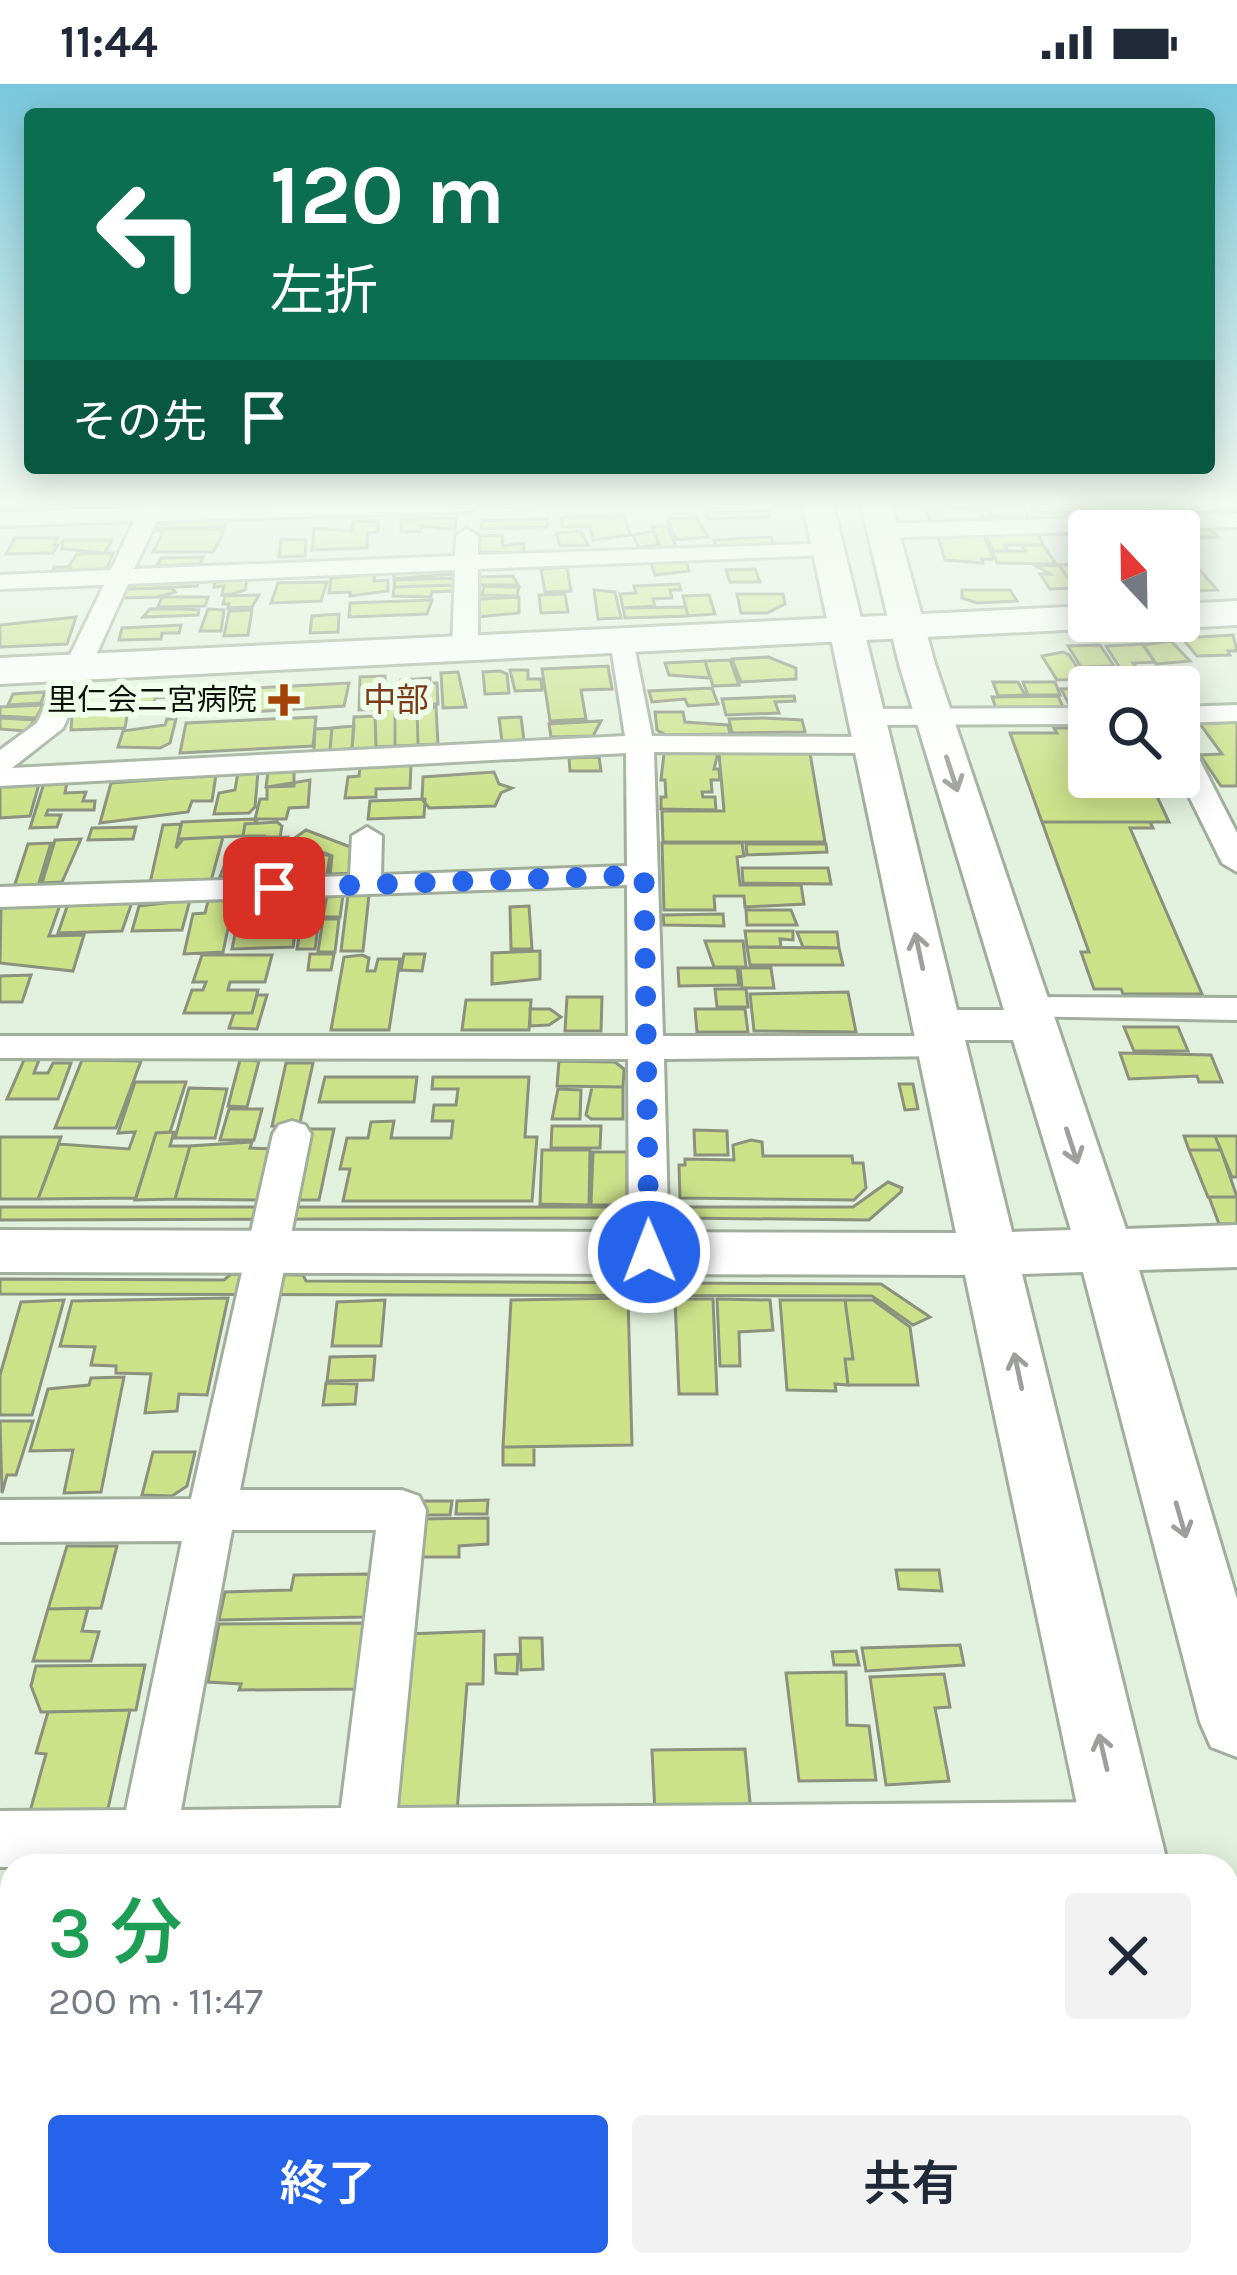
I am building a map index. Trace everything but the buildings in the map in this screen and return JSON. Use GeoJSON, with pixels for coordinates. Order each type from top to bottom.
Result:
{"type":"FeatureCollection","features":[{"type":"Feature","properties":{"kind":"highway"},"geometry":{"type":"LineString","coordinates":[[1200,615],[1237,614]]}},
{"type":"Feature","properties":{"kind":"highway"},"geometry":{"type":"LineString","coordinates":[[0,671],[1068,620]]}},
{"type":"Feature","properties":{"kind":"street"},"geometry":{"type":"LineString","coordinates":[[0,763],[49,728],[67,698],[105,602]]}},
{"type":"Feature","properties":{"kind":"street"},"geometry":{"type":"LineString","coordinates":[[465,649],[466,602]]}},
{"type":"Feature","properties":{"kind":"street"},"geometry":{"type":"LineString","coordinates":[[0,1839],[144,1852],[366,1834],[1125,1848],[839,602]]}},
{"type":"Feature","properties":{"kind":"street"},"geometry":{"type":"LineString","coordinates":[[902,602],[934,717],[1106,1253],[1237,1722]]}},
{"type":"Feature","properties":{"kind":"street"},"geometry":{"type":"LineString","coordinates":[[623,640],[640,744],[649,1252]]}},
{"type":"Feature","properties":{"kind":"street"},"geometry":{"type":"LineString","coordinates":[[1200,714],[1237,713]]}},
{"type":"Feature","properties":{"kind":"street"},"geometry":{"type":"LineString","coordinates":[[0,777],[870,731],[934,717],[1068,716]]}},
{"type":"Feature","properties":{"kind":"street"},"geometry":{"type":"LineString","coordinates":[[1200,789],[1237,863]]}},
{"type":"Feature","properties":{"kind":"street"},"geometry":{"type":"LineString","coordinates":[[365,885],[367,836]]}},
{"type":"Feature","properties":{"kind":"street"},"geometry":{"type":"LineString","coordinates":[[0,898],[644,875]]}},
{"type":"Feature","properties":{"kind":"street"},"geometry":{"type":"LineString","coordinates":[[0,1047],[645,1049],[937,1036],[1030,1016],[1237,1009]]}},
{"type":"Feature","properties":{"kind":"street"},"geometry":{"type":"LineString","coordinates":[[144,1852],[264,1250],[292,1133]]}},
{"type":"Feature","properties":{"kind":"street"},"geometry":{"type":"LineString","coordinates":[[0,1251],[992,1254],[1237,1246]]}},
{"type":"Feature","properties":{"kind":"street"},"geometry":{"type":"LineString","coordinates":[[0,1521],[402,1510],[366,1834]]}},
{"type":"Feature","properties":{"kind":"place","name":"里仁会二宮病院"},"geometry":{"type":"Point","coordinates":[284,700]}},
{"type":"Feature","properties":{"kind":"district","name":"中部"},"geometry":{"type":"Point","coordinates":[396,700]}},
{"type":"Feature","properties":{"kind":"route"},"geometry":{"type":"LineString","coordinates":[[274,888],[644,875],[649,1252]]}}]}
